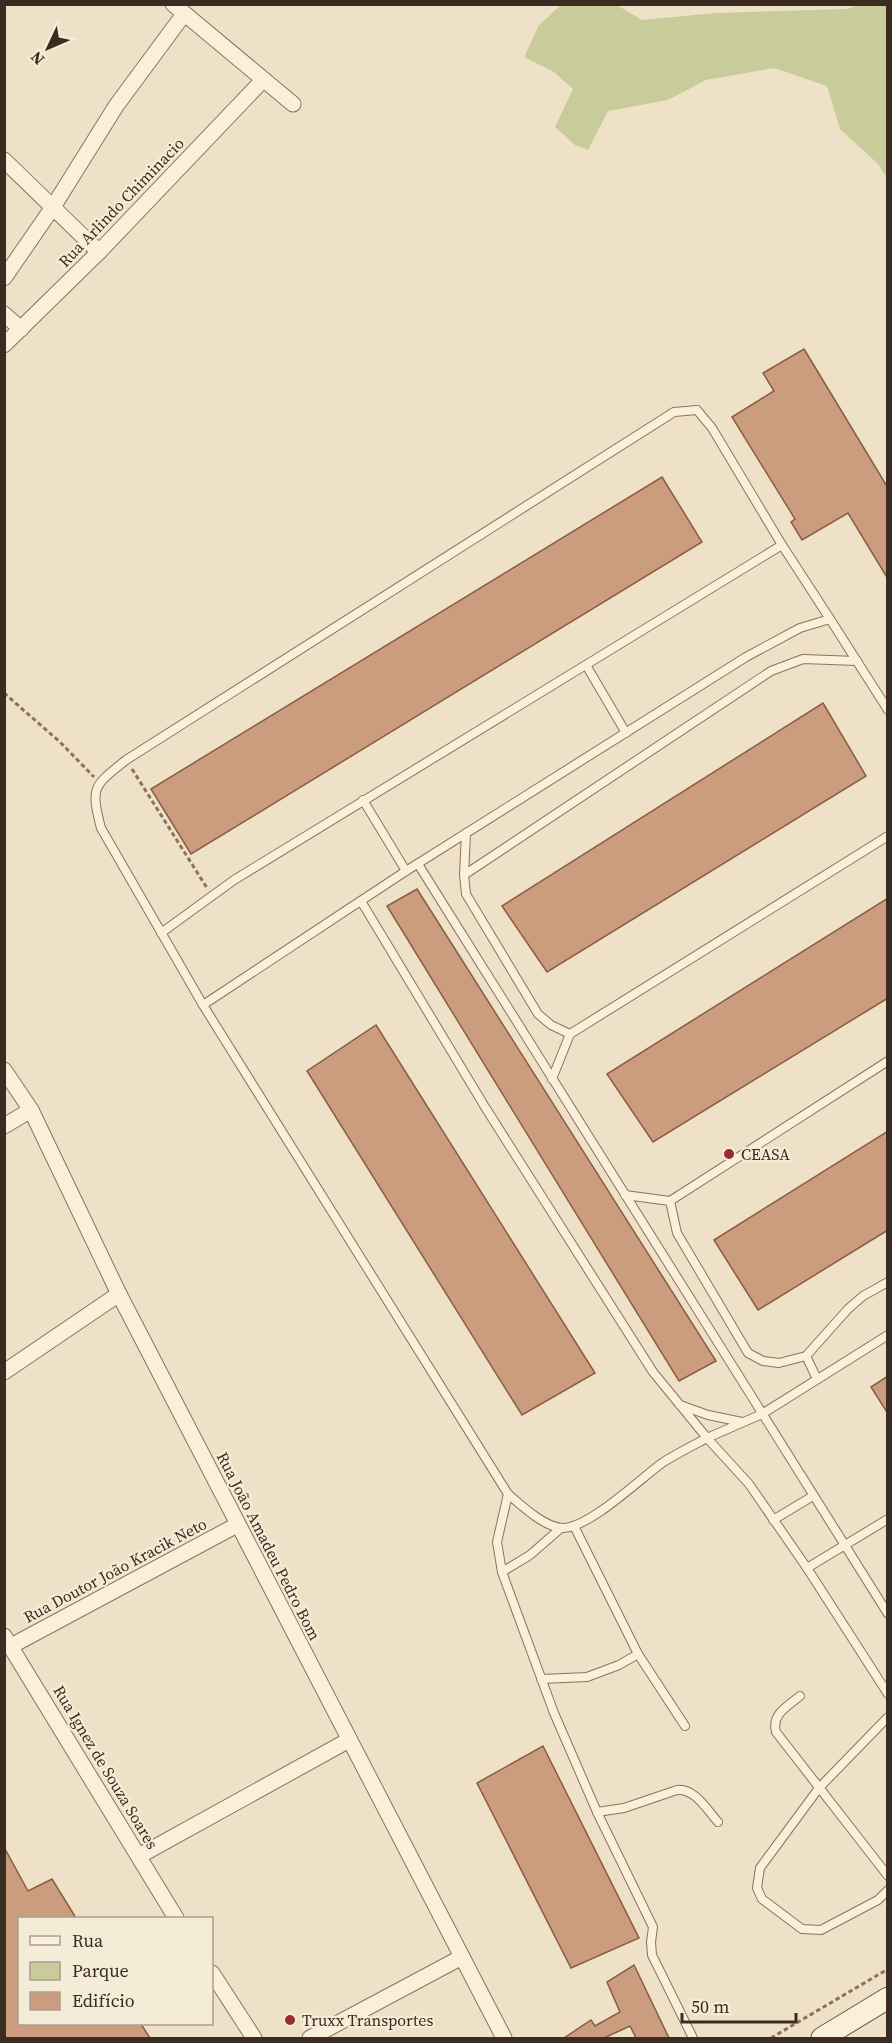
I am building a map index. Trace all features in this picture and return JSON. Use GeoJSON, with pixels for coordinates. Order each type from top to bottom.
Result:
{"type":"FeatureCollection","features":[{"type":"Feature","properties":{"kind":"main road"},"geometry":{"type":"LineString","coordinates":[[822,2038],[888,1998]]}},
{"type":"Feature","properties":{"kind":"street"},"geometry":{"type":"LineString","coordinates":[[4,278],[53,207],[179,9],[293,105]]}},
{"type":"Feature","properties":{"kind":"street","name":"Rua Arlindo Chiminacio"},"geometry":{"type":"LineString","coordinates":[[4,345],[99,252],[262,81]]}},
{"type":"Feature","properties":{"kind":"street"},"geometry":{"type":"LineString","coordinates":[[4,160],[99,252]]}},
{"type":"Feature","properties":{"kind":"street"},"geometry":{"type":"LineString","coordinates":[[4,314],[21,329]]}},
{"type":"Feature","properties":{"kind":"street","name":"Rua João Amadeu Pedro Bom"},"geometry":{"type":"LineString","coordinates":[[4,1070],[31,1110],[119,1294],[504,2038]]}},
{"type":"Feature","properties":{"kind":"street"},"geometry":{"type":"LineString","coordinates":[[4,1126],[31,1110]]}},
{"type":"Feature","properties":{"kind":"street"},"geometry":{"type":"LineString","coordinates":[[4,1372],[119,1294]]}},
{"type":"Feature","properties":{"kind":"street","name":"Rua Doutor João Kracik Neto"},"geometry":{"type":"LineString","coordinates":[[8,1641],[237,1525]]}},
{"type":"Feature","properties":{"kind":"street","name":"Rua Ignez de Souza Soares"},"geometry":{"type":"LineString","coordinates":[[8,1641],[175,1917]]}},
{"type":"Feature","properties":{"kind":"street"},"geometry":{"type":"LineString","coordinates":[[139,1856],[349,1740]]}},
{"type":"Feature","properties":{"kind":"street"},"geometry":{"type":"LineString","coordinates":[[310,2038],[462,1957]]}},
{"type":"Feature","properties":{"kind":"street"},"geometry":{"type":"LineString","coordinates":[[213,1975],[254,2038]]}},
{"type":"Feature","properties":{"kind":"lane"},"geometry":{"type":"LineString","coordinates":[[561,1528],[534,1516],[508,1494],[203,1005],[101,828],[94,802],[99,783],[126,760],[674,412],[697,410],[712,428],[782,545],[888,710]]}},
{"type":"Feature","properties":{"kind":"lane"},"geometry":{"type":"LineString","coordinates":[[161,933],[234,880],[782,545]]}},
{"type":"Feature","properties":{"kind":"lane"},"geometry":{"type":"LineString","coordinates":[[203,1005],[406,871],[746,657],[800,628],[830,619]]}},
{"type":"Feature","properties":{"kind":"lane"},"geometry":{"type":"LineString","coordinates":[[464,875],[771,671],[803,659],[856,661]]}},
{"type":"Feature","properties":{"kind":"lane"},"geometry":{"type":"LineString","coordinates":[[586,664],[626,733]]}},
{"type":"Feature","properties":{"kind":"lane"},"geometry":{"type":"LineString","coordinates":[[363,800],[406,871]]}},
{"type":"Feature","properties":{"kind":"lane"},"geometry":{"type":"LineString","coordinates":[[466,833],[464,875],[466,894],[538,1014],[550,1025],[570,1034]]}},
{"type":"Feature","properties":{"kind":"lane"},"geometry":{"type":"LineString","coordinates":[[552,1078],[570,1034],[888,836]]}},
{"type":"Feature","properties":{"kind":"lane"},"geometry":{"type":"LineString","coordinates":[[418,864],[888,1614]]}},
{"type":"Feature","properties":{"kind":"lane"},"geometry":{"type":"LineString","coordinates":[[361,901],[485,1107],[653,1372],[748,1484],[807,1568],[888,1694]]}},
{"type":"Feature","properties":{"kind":"lane"},"geometry":{"type":"LineString","coordinates":[[625,1195],[670,1201],[888,1060]]}},
{"type":"Feature","properties":{"kind":"lane"},"geometry":{"type":"LineString","coordinates":[[670,1201],[677,1233],[748,1353],[763,1361],[779,1363],[806,1356],[848,1309],[863,1296],[888,1282]]}},
{"type":"Feature","properties":{"kind":"lane"},"geometry":{"type":"LineString","coordinates":[[502,1572],[530,1555],[561,1528],[574,1526],[594,1516],[664,1462],[707,1438],[762,1413],[888,1335]]}},
{"type":"Feature","properties":{"kind":"lane"},"geometry":{"type":"LineString","coordinates":[[806,1356],[817,1379]]}},
{"type":"Feature","properties":{"kind":"lane"},"geometry":{"type":"LineString","coordinates":[[679,1404],[708,1415],[742,1422]]}},
{"type":"Feature","properties":{"kind":"lane"},"geometry":{"type":"LineString","coordinates":[[508,1494],[497,1542],[502,1572],[541,1678],[597,1812],[653,1927],[652,1955],[693,2038]]}},
{"type":"Feature","properties":{"kind":"lane"},"geometry":{"type":"LineString","coordinates":[[773,1520],[813,1496]]}},
{"type":"Feature","properties":{"kind":"lane"},"geometry":{"type":"LineString","coordinates":[[807,1568],[888,1519]]}},
{"type":"Feature","properties":{"kind":"lane"},"geometry":{"type":"LineString","coordinates":[[574,1526],[638,1654],[685,1726]]}},
{"type":"Feature","properties":{"kind":"lane"},"geometry":{"type":"LineString","coordinates":[[541,1678],[587,1677],[619,1665],[638,1654]]}},
{"type":"Feature","properties":{"kind":"lane"},"geometry":{"type":"LineString","coordinates":[[800,1696],[776,1717],[774,1724],[776,1731],[888,1876]]}},
{"type":"Feature","properties":{"kind":"lane"},"geometry":{"type":"LineString","coordinates":[[888,1717],[819,1788],[760,1868],[757,1888],[762,1899],[802,1929],[821,1930],[878,1900],[888,1890]]}},
{"type":"Feature","properties":{"kind":"lane"},"geometry":{"type":"LineString","coordinates":[[597,1812],[624,1808],[684,1789],[691,1792],[718,1822]]}},
{"type":"Feature","properties":{"kind":"path"},"geometry":{"type":"LineString","coordinates":[[4,693],[60,742],[99,783]]}},
{"type":"Feature","properties":{"kind":"path"},"geometry":{"type":"LineString","coordinates":[[126,760],[212,895]]}},
{"type":"Feature","properties":{"kind":"path"},"geometry":{"type":"LineString","coordinates":[[771,2038],[888,1969]]}},
{"type":"Feature","properties":{"kind":"green space"},"geometry":{"type":"Polygon","coordinates":[[[561,5],[617,5],[642,20],[716,13],[847,9],[859,5],[887,5],[887,178],[878,164],[840,129],[827,86],[774,68],[706,80],[668,100],[608,111],[588,150],[575,145],[555,127],[573,89],[554,72],[524,57],[539,25],[561,5]]]}},
{"type":"Feature","properties":{"kind":"building"},"geometry":{"type":"Polygon","coordinates":[[[804,349],[888,488],[888,579],[848,513],[802,540],[791,522],[795,519],[732,417],[774,391],[763,373],[804,349]]]}},
{"type":"Feature","properties":{"kind":"building"},"geometry":{"type":"Polygon","coordinates":[[[662,477],[702,542],[191,854],[151,789],[662,477]]]}},
{"type":"Feature","properties":{"kind":"building"},"geometry":{"type":"Polygon","coordinates":[[[823,703],[866,776],[547,972],[502,906],[823,703]]]}},
{"type":"Feature","properties":{"kind":"building"},"geometry":{"type":"Polygon","coordinates":[[[417,889],[716,1361],[679,1381],[387,906],[417,889]]]}},
{"type":"Feature","properties":{"kind":"building"},"geometry":{"type":"Polygon","coordinates":[[[888,898],[888,998],[653,1142],[607,1074],[888,898]]]}},
{"type":"Feature","properties":{"kind":"building"},"geometry":{"type":"Polygon","coordinates":[[[376,1025],[595,1373],[522,1415],[307,1071],[376,1025]]]}},
{"type":"Feature","properties":{"kind":"building"},"geometry":{"type":"Polygon","coordinates":[[[888,1131],[888,1230],[758,1310],[714,1240],[888,1131]]]}},
{"type":"Feature","properties":{"kind":"building"},"geometry":{"type":"Polygon","coordinates":[[[888,1376],[888,1414],[871,1387],[888,1376]]]}},
{"type":"Feature","properties":{"kind":"building"},"geometry":{"type":"Polygon","coordinates":[[[543,1746],[639,1938],[571,1968],[477,1783],[543,1746]]]}},
{"type":"Feature","properties":{"kind":"building"},"geometry":{"type":"Polygon","coordinates":[[[4,1847],[28,1891],[52,1879],[75,1917],[18,1917],[18,2025],[142,2025],[150,2038],[4,2038],[4,1847]]]}},
{"type":"Feature","properties":{"kind":"building"},"geometry":{"type":"Polygon","coordinates":[[[634,1965],[669,2038],[636,2038],[630,2026],[604,2038],[564,2038],[591,2020],[595,2026],[620,2012],[607,1982],[634,1965]]]}},
{"type":"Feature","properties":{"kind":"place","name":"CEASA"},"geometry":{"type":"Point","coordinates":[729,1154]}},
{"type":"Feature","properties":{"kind":"place","name":"Truxx Transportes"},"geometry":{"type":"Point","coordinates":[290,2020]}}]}
